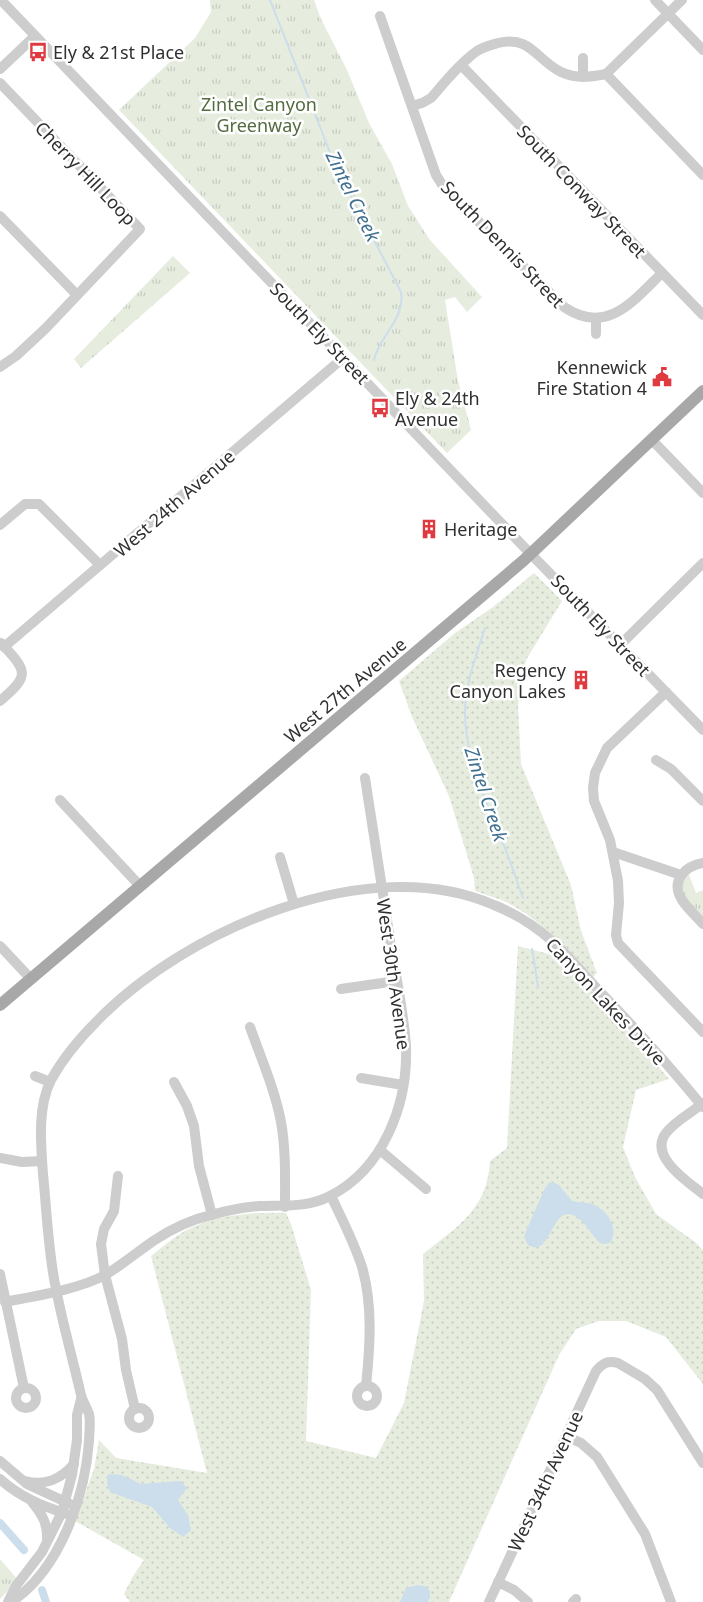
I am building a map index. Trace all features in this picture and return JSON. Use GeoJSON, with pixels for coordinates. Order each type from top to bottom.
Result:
{"type":"FeatureCollection","features":[{"type":"Feature","properties":{"kind":"main road","name":"West 27th Avenue"},"geometry":{"type":"LineString","coordinates":[[0,1005],[531,554],[703,390]]}},
{"type":"Feature","properties":{"kind":"street","name":"South Ely Street"},"geometry":{"type":"LineString","coordinates":[[1,0],[531,554],[703,730]]}},
{"type":"Feature","properties":{"kind":"street"},"geometry":{"type":"LineString","coordinates":[[655,0],[703,50]]}},
{"type":"Feature","properties":{"kind":"street"},"geometry":{"type":"LineString","coordinates":[[412,106],[431,98],[477,51],[486,46],[506,41],[524,44],[534,50],[551,66],[568,75],[583,77],[606,74],[682,0]]}},
{"type":"Feature","properties":{"kind":"street","name":"South Dennis Street"},"geometry":{"type":"LineString","coordinates":[[380,16],[431,162],[444,186],[564,307],[582,317],[596,318]]}},
{"type":"Feature","properties":{"kind":"street"},"geometry":{"type":"LineString","coordinates":[[0,69],[35,36]]}},
{"type":"Feature","properties":{"kind":"street"},"geometry":{"type":"LineString","coordinates":[[583,58],[583,77]]}},
{"type":"Feature","properties":{"kind":"street","name":"South Conway Street"},"geometry":{"type":"LineString","coordinates":[[462,66],[703,315]]}},
{"type":"Feature","properties":{"kind":"street"},"geometry":{"type":"LineString","coordinates":[[606,74],[703,175]]}},
{"type":"Feature","properties":{"kind":"street","name":"Cherry Hill Loop"},"geometry":{"type":"LineString","coordinates":[[0,83],[140,229],[46,328],[16,356],[0,367]]}},
{"type":"Feature","properties":{"kind":"street"},"geometry":{"type":"LineString","coordinates":[[0,216],[77,295]]}},
{"type":"Feature","properties":{"kind":"street"},"geometry":{"type":"LineString","coordinates":[[596,334],[596,318],[616,314],[625,308],[662,273]]}},
{"type":"Feature","properties":{"kind":"street","name":"West 24th Avenue"},"geometry":{"type":"LineString","coordinates":[[2,644],[100,566],[343,358]]}},
{"type":"Feature","properties":{"kind":"street"},"geometry":{"type":"LineString","coordinates":[[652,440],[703,493]]}},
{"type":"Feature","properties":{"kind":"street"},"geometry":{"type":"LineString","coordinates":[[0,525],[25,504],[35,503],[45,508],[100,566]]}},
{"type":"Feature","properties":{"kind":"street"},"geometry":{"type":"LineString","coordinates":[[620,645],[703,563]]}},
{"type":"Feature","properties":{"kind":"street"},"geometry":{"type":"LineString","coordinates":[[0,701],[16,688],[22,679],[19,664],[2,644]]}},
{"type":"Feature","properties":{"kind":"street"},"geometry":{"type":"LineString","coordinates":[[666,692],[607,748],[597,766],[593,788],[594,801],[613,852],[619,893],[616,935],[618,942],[703,1032]]}},
{"type":"Feature","properties":{"kind":"street"},"geometry":{"type":"LineString","coordinates":[[656,760],[671,769],[703,801]]}},
{"type":"Feature","properties":{"kind":"street","name":"West 30th Avenue"},"geometry":{"type":"LineString","coordinates":[[6,1302],[96,1280],[167,1233],[193,1221],[249,1207],[285,1207],[315,1202],[331,1196],[354,1181],[380,1150],[398,1111],[403,1085],[406,1047],[365,778]]}},
{"type":"Feature","properties":{"kind":"street"},"geometry":{"type":"LineString","coordinates":[[60,800],[140,886]]}},
{"type":"Feature","properties":{"kind":"street"},"geometry":{"type":"LineString","coordinates":[[613,852],[681,875]]}},
{"type":"Feature","properties":{"kind":"street"},"geometry":{"type":"LineString","coordinates":[[280,857],[294,904]]}},
{"type":"Feature","properties":{"kind":"street"},"geometry":{"type":"LineString","coordinates":[[703,863],[689,867],[681,875],[678,884],[680,898],[703,924]]}},
{"type":"Feature","properties":{"kind":"street","name":"Canyon Lakes Drive"},"geometry":{"type":"LineString","coordinates":[[9,1602],[25,1593],[41,1574],[59,1544],[74,1511],[85,1471],[89,1441],[89,1414],[82,1399],[56,1291],[51,1259],[42,1161],[43,1109],[50,1082],[81,1037],[113,1005],[151,974],[208,935],[294,904],[341,893],[382,888],[414,887],[445,890],[494,904],[552,941],[632,1025],[702,1105]]}},
{"type":"Feature","properties":{"kind":"street"},"geometry":{"type":"LineString","coordinates":[[0,946],[31,979]]}},
{"type":"Feature","properties":{"kind":"street"},"geometry":{"type":"LineString","coordinates":[[341,989],[396,981]]}},
{"type":"Feature","properties":{"kind":"street"},"geometry":{"type":"LineString","coordinates":[[250,1028],[276,1099],[281,1122],[285,1207]]}},
{"type":"Feature","properties":{"kind":"street"},"geometry":{"type":"LineString","coordinates":[[34,1076],[50,1082]]}},
{"type":"Feature","properties":{"kind":"street"},"geometry":{"type":"LineString","coordinates":[[361,1078],[403,1085]]}},
{"type":"Feature","properties":{"kind":"street"},"geometry":{"type":"LineString","coordinates":[[174,1082],[187,1106],[194,1126],[199,1166],[212,1215]]}},
{"type":"Feature","properties":{"kind":"street"},"geometry":{"type":"LineString","coordinates":[[702,1105],[670,1129],[664,1137],[662,1152],[671,1166],[703,1194]]}},
{"type":"Feature","properties":{"kind":"street"},"geometry":{"type":"LineString","coordinates":[[380,1150],[426,1190]]}},
{"type":"Feature","properties":{"kind":"street"},"geometry":{"type":"LineString","coordinates":[[0,1158],[22,1162],[42,1161]]}},
{"type":"Feature","properties":{"kind":"street"},"geometry":{"type":"LineString","coordinates":[[118,1176],[114,1211],[101,1239],[105,1275],[119,1327],[135,1409]]}},
{"type":"Feature","properties":{"kind":"street"},"geometry":{"type":"LineString","coordinates":[[331,1196],[354,1244],[367,1292],[370,1339],[366,1386]]}},
{"type":"Feature","properties":{"kind":"street"},"geometry":{"type":"LineString","coordinates":[[0,1274],[24,1388]]}},
{"type":"Feature","properties":{"kind":"street","name":"West 34th Avenue"},"geometry":{"type":"LineString","coordinates":[[489,1602],[596,1371],[604,1363],[618,1363],[652,1384],[703,1463]]}},
{"type":"Feature","properties":{"kind":"street","name":"Canyon Lakes Drive"},"geometry":{"type":"LineString","coordinates":[[9,1602],[16,1586],[36,1562],[47,1544],[63,1507],[74,1464],[77,1415],[82,1399]]}},
{"type":"Feature","properties":{"kind":"street"},"geometry":{"type":"LineString","coordinates":[[566,1436],[581,1443],[597,1457],[645,1534],[671,1602]]}},
{"type":"Feature","properties":{"kind":"street"},"geometry":{"type":"LineString","coordinates":[[0,1461],[19,1479],[63,1507]]}},
{"type":"Feature","properties":{"kind":"street"},"geometry":{"type":"LineString","coordinates":[[19,1479],[32,1482],[47,1482],[61,1476],[74,1464]]}},
{"type":"Feature","properties":{"kind":"street"},"geometry":{"type":"LineString","coordinates":[[0,1479],[17,1493],[30,1500],[74,1511]]}},
{"type":"Feature","properties":{"kind":"street"},"geometry":{"type":"LineString","coordinates":[[30,1500],[44,1520],[47,1530],[47,1544]]}},
{"type":"Feature","properties":{"kind":"street"},"geometry":{"type":"LineString","coordinates":[[498,1582],[514,1590],[528,1602]]}},
{"type":"Feature","properties":{"kind":"green space","name":"Zintel Canyon Greenway"},"geometry":{"type":"Polygon","coordinates":[[[210,0],[314,0],[321,19],[347,70],[369,123],[392,164],[408,206],[430,240],[482,297],[467,312],[455,297],[445,300],[458,381],[471,430],[447,453],[119,110],[195,38],[211,12],[210,0]]]}},
{"type":"Feature","properties":{"kind":"green space"},"geometry":{"type":"Polygon","coordinates":[[[173,256],[190,273],[81,368],[74,359],[173,256]]]}},
{"type":"Feature","properties":{"kind":"green space"},"geometry":{"type":"Polygon","coordinates":[[[534,573],[562,601],[526,660],[518,705],[521,764],[571,885],[581,931],[597,973],[592,978],[563,946],[532,918],[508,903],[475,891],[474,878],[449,796],[412,717],[399,681],[455,633],[493,607],[534,573]]]}},
{"type":"Feature","properties":{"kind":"green space"},"geometry":{"type":"Polygon","coordinates":[[[688,872],[696,893],[703,890],[703,918],[688,903],[683,892],[682,886],[688,872]]]}},
{"type":"Feature","properties":{"kind":"green space"},"geometry":{"type":"Polygon","coordinates":[[[518,946],[560,957],[608,1008],[669,1079],[636,1090],[623,1147],[635,1177],[656,1214],[703,1250],[703,1384],[666,1337],[626,1321],[599,1321],[576,1329],[559,1355],[449,1602],[130,1602],[124,1594],[144,1560],[75,1521],[94,1469],[99,1440],[116,1458],[207,1473],[151,1256],[187,1230],[215,1219],[238,1215],[286,1213],[311,1290],[306,1441],[376,1458],[404,1403],[424,1301],[423,1254],[448,1235],[477,1205],[488,1178],[490,1161],[507,1148],[518,946]]]}},
{"type":"Feature","properties":{"kind":"green space"},"geometry":{"type":"Polygon","coordinates":[[[0,1559],[18,1580],[0,1599],[0,1559]]]}},
{"type":"Feature","properties":{"kind":"water"},"geometry":{"type":"Polygon","coordinates":[[[552,1182],[559,1185],[572,1201],[592,1204],[603,1210],[613,1226],[613,1238],[610,1243],[600,1243],[581,1220],[573,1215],[566,1214],[555,1224],[542,1245],[536,1247],[528,1245],[524,1237],[526,1231],[545,1188],[552,1182]]]}},
{"type":"Feature","properties":{"kind":"water"},"geometry":{"type":"Polygon","coordinates":[[[108,1474],[122,1475],[141,1484],[180,1481],[187,1488],[178,1500],[188,1515],[191,1530],[183,1537],[170,1528],[152,1507],[110,1492],[107,1483],[108,1474]]]}},
{"type":"Feature","properties":{"kind":"water"},"geometry":{"type":"Polygon","coordinates":[[[418,1585],[425,1586],[430,1591],[428,1602],[400,1602],[406,1588],[418,1585]]]}},
{"type":"Feature","properties":{"kind":"waterway","name":"Zintel Creek"},"geometry":{"type":"LineString","coordinates":[[270,0],[335,165],[401,292],[400,310],[381,343],[374,360]]}},
{"type":"Feature","properties":{"kind":"waterway","name":"Zintel Creek"},"geometry":{"type":"LineString","coordinates":[[485,628],[467,691],[465,702],[466,730],[472,762],[523,898]]}},
{"type":"Feature","properties":{"kind":"waterway","name":"Zintel Creek"},"geometry":{"type":"LineString","coordinates":[[532,949],[538,987]]}},
{"type":"Feature","properties":{"kind":"waterway"},"geometry":{"type":"LineString","coordinates":[[0,1523],[24,1550]]}},
{"type":"Feature","properties":{"kind":"waterway"},"geometry":{"type":"LineString","coordinates":[[42,1590],[46,1602]]}},
{"type":"Feature","properties":{"kind":"place","name":"Ely & 21st Place"},"geometry":{"type":"Point","coordinates":[38,52]}},
{"type":"Feature","properties":{"kind":"place","name":"Kennewick Fire Station 4"},"geometry":{"type":"Point","coordinates":[662,377]}},
{"type":"Feature","properties":{"kind":"place","name":"Ely & 24th Avenue"},"geometry":{"type":"Point","coordinates":[380,408]}},
{"type":"Feature","properties":{"kind":"place","name":"Heritage"},"geometry":{"type":"Point","coordinates":[429,529]}},
{"type":"Feature","properties":{"kind":"place","name":"Regency Canyon Lakes"},"geometry":{"type":"Point","coordinates":[581,680]}}]}
